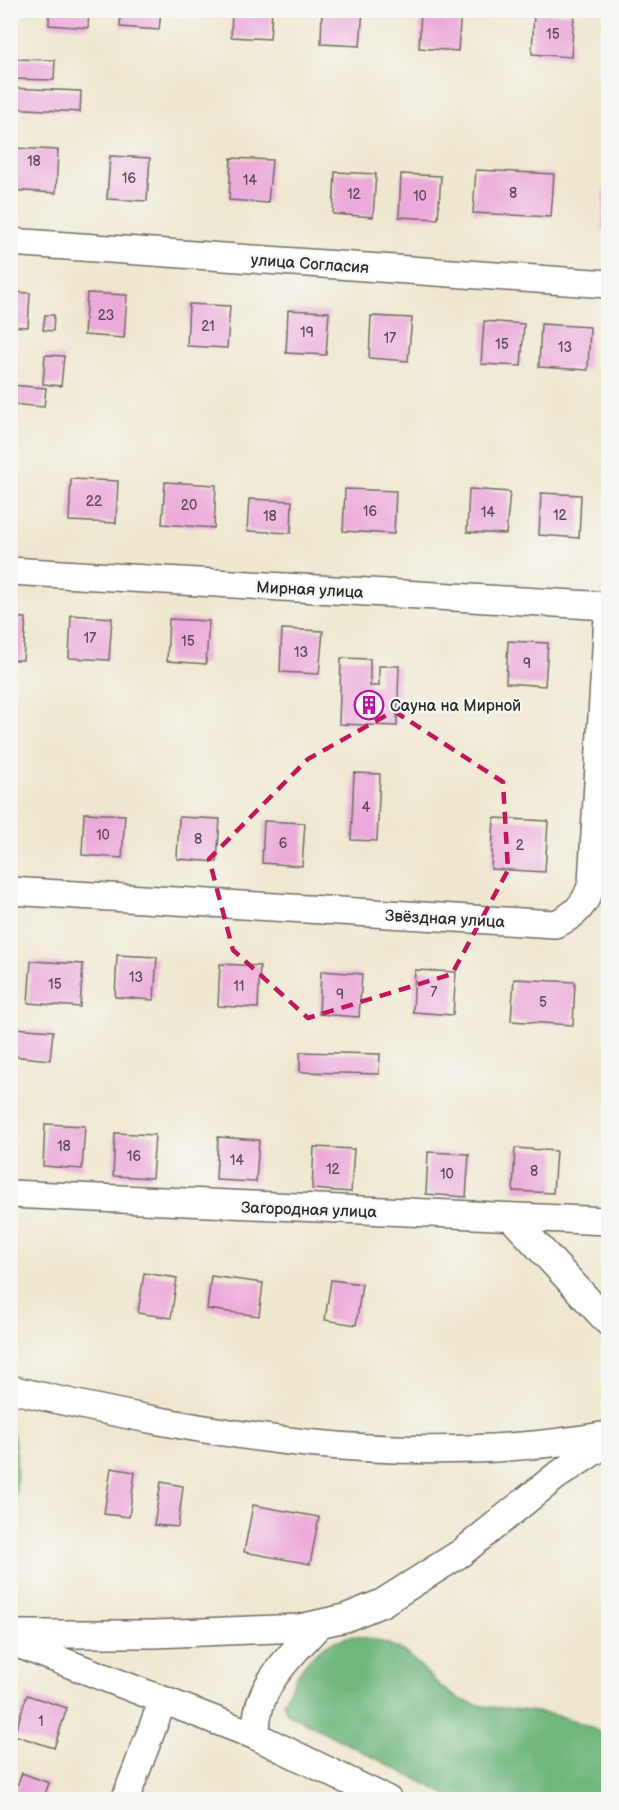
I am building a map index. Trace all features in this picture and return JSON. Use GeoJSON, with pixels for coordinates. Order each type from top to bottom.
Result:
{"type":"FeatureCollection","features":[{"type":"Feature","properties":{"kind":"street","name":"улица Согласия"},"geometry":{"type":"LineString","coordinates":[[10,242],[609,284]]}},
{"type":"Feature","properties":{"kind":"street","name":"Мирная улица"},"geometry":{"type":"LineString","coordinates":[[10,571],[609,606]]}},
{"type":"Feature","properties":{"kind":"street","name":"Звёздная улица"},"geometry":{"type":"LineString","coordinates":[[10,891],[555,924],[568,919],[588,898],[592,883],[609,616]]}},
{"type":"Feature","properties":{"kind":"street","name":"Загородная улица"},"geometry":{"type":"LineString","coordinates":[[10,1194],[609,1221]]}},
{"type":"Feature","properties":{"kind":"street"},"geometry":{"type":"LineString","coordinates":[[511,1217],[609,1322]]}},
{"type":"Feature","properties":{"kind":"street"},"geometry":{"type":"LineString","coordinates":[[10,1389],[188,1428],[381,1451],[484,1450],[609,1435]]}},
{"type":"Feature","properties":{"kind":"street"},"geometry":{"type":"LineString","coordinates":[[10,1634],[155,1634],[300,1628],[320,1624],[382,1603],[461,1552],[555,1477],[609,1442]]}},
{"type":"Feature","properties":{"kind":"street"},"geometry":{"type":"LineString","coordinates":[[256,1736],[255,1716],[261,1696],[278,1671],[320,1624]]}},
{"type":"Feature","properties":{"kind":"street"},"geometry":{"type":"LineString","coordinates":[[10,1641],[256,1736],[388,1800]]}},
{"type":"Feature","properties":{"kind":"street"},"geometry":{"type":"LineString","coordinates":[[125,1800],[162,1700]]}},
{"type":"Feature","properties":{"kind":"highlighted area"},"geometry":{"type":"Polygon","coordinates":[[[394,711],[503,782],[508,870],[452,974],[308,1018],[233,950],[209,859],[308,759],[394,711]]]}},
{"type":"Feature","properties":{"kind":"green space"},"geometry":{"type":"Polygon","coordinates":[[[11,1427],[17,1475],[11,1523],[11,1427]]]}},
{"type":"Feature","properties":{"kind":"green space"},"geometry":{"type":"Polygon","coordinates":[[[355,1636],[383,1642],[399,1649],[415,1661],[442,1688],[466,1702],[551,1714],[586,1725],[608,1738],[608,1799],[455,1799],[287,1713],[283,1703],[295,1678],[310,1658],[329,1644],[355,1636]]]}},
{"type":"Feature","properties":{"kind":"building"},"geometry":{"type":"Polygon","coordinates":[[[49,10],[89,10],[88,28],[49,25],[49,10]]]}},
{"type":"Feature","properties":{"kind":"building"},"geometry":{"type":"Polygon","coordinates":[[[121,10],[161,10],[159,30],[120,27],[121,10]]]}},
{"type":"Feature","properties":{"kind":"building"},"geometry":{"type":"Polygon","coordinates":[[[232,10],[272,10],[270,39],[231,37],[232,10]]]}},
{"type":"Feature","properties":{"kind":"building"},"geometry":{"type":"Polygon","coordinates":[[[322,10],[363,10],[360,46],[321,44],[322,10]]]}},
{"type":"Feature","properties":{"kind":"building"},"geometry":{"type":"Polygon","coordinates":[[[421,10],[461,10],[458,51],[419,48],[421,10]]]}},
{"type":"Feature","properties":{"kind":"building"},"geometry":{"type":"Polygon","coordinates":[[[534,12],[574,14],[571,57],[532,54],[534,12]]]}},
{"type":"Feature","properties":{"kind":"building"},"geometry":{"type":"Polygon","coordinates":[[[606,15],[608,15],[608,58],[604,57],[606,15]]]}},
{"type":"Feature","properties":{"kind":"building"},"geometry":{"type":"Polygon","coordinates":[[[10,59],[55,60],[54,80],[10,79],[10,59]]]}},
{"type":"Feature","properties":{"kind":"building"},"geometry":{"type":"Polygon","coordinates":[[[10,88],[81,91],[80,112],[10,108],[10,88]]]}},
{"type":"Feature","properties":{"kind":"building"},"geometry":{"type":"Polygon","coordinates":[[[12,148],[58,150],[56,193],[10,190],[12,148]]]}},
{"type":"Feature","properties":{"kind":"building"},"geometry":{"type":"Polygon","coordinates":[[[110,156],[150,158],[147,201],[107,199],[110,156]]]}},
{"type":"Feature","properties":{"kind":"building"},"geometry":{"type":"Polygon","coordinates":[[[231,158],[272,160],[268,203],[229,200],[231,158]]]}},
{"type":"Feature","properties":{"kind":"building"},"geometry":{"type":"Polygon","coordinates":[[[476,170],[554,174],[551,217],[473,213],[476,170]]]}},
{"type":"Feature","properties":{"kind":"building"},"geometry":{"type":"Polygon","coordinates":[[[335,172],[376,174],[373,217],[333,214],[335,172]]]}},
{"type":"Feature","properties":{"kind":"building"},"geometry":{"type":"Polygon","coordinates":[[[401,174],[441,176],[438,219],[399,217],[401,174]]]}},
{"type":"Feature","properties":{"kind":"building"},"geometry":{"type":"Polygon","coordinates":[[[604,188],[608,188],[608,231],[602,230],[604,188]]]}},
{"type":"Feature","properties":{"kind":"building"},"geometry":{"type":"Polygon","coordinates":[[[10,292],[30,293],[28,327],[10,326],[10,292]]]}},
{"type":"Feature","properties":{"kind":"building"},"geometry":{"type":"Polygon","coordinates":[[[87,293],[127,295],[124,338],[84,335],[87,293]]]}},
{"type":"Feature","properties":{"kind":"building"},"geometry":{"type":"Polygon","coordinates":[[[189,304],[230,306],[227,348],[187,346],[189,304]]]}},
{"type":"Feature","properties":{"kind":"building"},"geometry":{"type":"Polygon","coordinates":[[[288,310],[329,312],[326,355],[286,353],[288,310]]]}},
{"type":"Feature","properties":{"kind":"building"},"geometry":{"type":"Polygon","coordinates":[[[45,315],[54,315],[53,331],[43,330],[45,315]]]}},
{"type":"Feature","properties":{"kind":"building"},"geometry":{"type":"Polygon","coordinates":[[[371,316],[412,318],[408,361],[369,358],[371,316]]]}},
{"type":"Feature","properties":{"kind":"building"},"geometry":{"type":"Polygon","coordinates":[[[484,321],[524,324],[521,366],[481,364],[484,321]]]}},
{"type":"Feature","properties":{"kind":"building"},"geometry":{"type":"Polygon","coordinates":[[[541,324],[590,327],[588,370],[539,367],[541,324]]]}},
{"type":"Feature","properties":{"kind":"building"},"geometry":{"type":"Polygon","coordinates":[[[45,355],[64,356],[61,386],[43,384],[45,355]]]}},
{"type":"Feature","properties":{"kind":"building"},"geometry":{"type":"Polygon","coordinates":[[[10,385],[46,388],[44,407],[10,404],[10,385]]]}},
{"type":"Feature","properties":{"kind":"building"},"geometry":{"type":"Polygon","coordinates":[[[71,479],[118,481],[116,523],[69,521],[71,479]]]}},
{"type":"Feature","properties":{"kind":"building"},"geometry":{"type":"Polygon","coordinates":[[[165,482],[216,485],[214,528],[162,524],[165,482]]]}},
{"type":"Feature","properties":{"kind":"building"},"geometry":{"type":"Polygon","coordinates":[[[345,489],[396,491],[394,534],[343,531],[345,489]]]}},
{"type":"Feature","properties":{"kind":"building"},"geometry":{"type":"Polygon","coordinates":[[[469,489],[510,492],[506,534],[467,532],[469,489]]]}},
{"type":"Feature","properties":{"kind":"building"},"geometry":{"type":"Polygon","coordinates":[[[541,493],[581,495],[579,538],[539,535],[541,493]]]}},
{"type":"Feature","properties":{"kind":"building"},"geometry":{"type":"Polygon","coordinates":[[[249,499],[292,501],[291,533],[247,531],[249,499]]]}},
{"type":"Feature","properties":{"kind":"building"},"geometry":{"type":"Polygon","coordinates":[[[71,615],[112,618],[109,660],[69,658],[71,615]]]}},
{"type":"Feature","properties":{"kind":"building"},"geometry":{"type":"Polygon","coordinates":[[[10,617],[26,618],[23,660],[10,660],[10,617]]]}},
{"type":"Feature","properties":{"kind":"building"},"geometry":{"type":"Polygon","coordinates":[[[169,619],[209,621],[206,664],[167,661],[169,619]]]}},
{"type":"Feature","properties":{"kind":"building"},"geometry":{"type":"Polygon","coordinates":[[[282,629],[323,631],[319,674],[280,672],[282,629]]]}},
{"type":"Feature","properties":{"kind":"building"},"geometry":{"type":"Polygon","coordinates":[[[508,641],[548,643],[545,686],[506,683],[508,641]]]}},
{"type":"Feature","properties":{"kind":"building","name":"Сауна на Мирной"},"geometry":{"type":"Polygon","coordinates":[[[341,658],[370,659],[370,686],[379,686],[379,666],[399,666],[397,726],[339,724],[341,658]]]}},
{"type":"Feature","properties":{"kind":"building"},"geometry":{"type":"Polygon","coordinates":[[[354,773],[380,774],[377,841],[351,840],[354,773]]]}},
{"type":"Feature","properties":{"kind":"building"},"geometry":{"type":"Polygon","coordinates":[[[84,813],[125,815],[122,858],[82,855],[84,813]]]}},
{"type":"Feature","properties":{"kind":"building"},"geometry":{"type":"Polygon","coordinates":[[[179,817],[220,819],[217,862],[177,859],[179,817]]]}},
{"type":"Feature","properties":{"kind":"building"},"geometry":{"type":"Polygon","coordinates":[[[494,818],[548,821],[545,872],[491,869],[494,818]]]}},
{"type":"Feature","properties":{"kind":"building"},"geometry":{"type":"Polygon","coordinates":[[[264,821],[305,823],[302,866],[262,863],[264,821]]]}},
{"type":"Feature","properties":{"kind":"building"},"geometry":{"type":"Polygon","coordinates":[[[117,955],[157,957],[154,1000],[115,997],[117,955]]]}},
{"type":"Feature","properties":{"kind":"building"},"geometry":{"type":"Polygon","coordinates":[[[31,961],[83,964],[80,1007],[28,1003],[31,961]]]}},
{"type":"Feature","properties":{"kind":"building"},"geometry":{"type":"Polygon","coordinates":[[[220,964],[260,966],[258,1008],[218,1006],[220,964]]]}},
{"type":"Feature","properties":{"kind":"building"},"geometry":{"type":"Polygon","coordinates":[[[415,970],[456,972],[453,1015],[413,1012],[415,970]]]}},
{"type":"Feature","properties":{"kind":"building"},"geometry":{"type":"Polygon","coordinates":[[[321,971],[362,974],[359,1017],[319,1014],[321,971]]]}},
{"type":"Feature","properties":{"kind":"building"},"geometry":{"type":"Polygon","coordinates":[[[514,979],[575,982],[573,1025],[511,1021],[514,979]]]}},
{"type":"Feature","properties":{"kind":"building"},"geometry":{"type":"Polygon","coordinates":[[[14,1028],[53,1031],[50,1060],[12,1056],[14,1028]]]}},
{"type":"Feature","properties":{"kind":"building"},"geometry":{"type":"Polygon","coordinates":[[[300,1052],[380,1054],[379,1074],[300,1072],[300,1052]]]}},
{"type":"Feature","properties":{"kind":"building"},"geometry":{"type":"Polygon","coordinates":[[[45,1124],[85,1126],[82,1169],[43,1166],[45,1124]]]}},
{"type":"Feature","properties":{"kind":"building"},"geometry":{"type":"Polygon","coordinates":[[[115,1133],[155,1135],[152,1178],[113,1176],[115,1133]]]}},
{"type":"Feature","properties":{"kind":"building"},"geometry":{"type":"Polygon","coordinates":[[[218,1137],[259,1140],[256,1182],[216,1180],[218,1137]]]}},
{"type":"Feature","properties":{"kind":"building"},"geometry":{"type":"Polygon","coordinates":[[[314,1147],[354,1149],[351,1192],[312,1189],[314,1147]]]}},
{"type":"Feature","properties":{"kind":"building"},"geometry":{"type":"Polygon","coordinates":[[[515,1148],[556,1151],[553,1193],[513,1191],[515,1148]]]}},
{"type":"Feature","properties":{"kind":"building"},"geometry":{"type":"Polygon","coordinates":[[[428,1152],[469,1154],[466,1197],[426,1194],[428,1152]]]}},
{"type":"Feature","properties":{"kind":"building"},"geometry":{"type":"Polygon","coordinates":[[[144,1273],[177,1278],[171,1318],[138,1313],[144,1273]]]}},
{"type":"Feature","properties":{"kind":"building"},"geometry":{"type":"Polygon","coordinates":[[[211,1276],[263,1283],[259,1316],[207,1309],[211,1276]]]}},
{"type":"Feature","properties":{"kind":"building"},"geometry":{"type":"Polygon","coordinates":[[[331,1280],[362,1284],[356,1325],[325,1320],[331,1280]]]}},
{"type":"Feature","properties":{"kind":"building"},"geometry":{"type":"Polygon","coordinates":[[[111,1468],[135,1472],[129,1517],[104,1514],[111,1468]]]}},
{"type":"Feature","properties":{"kind":"building"},"geometry":{"type":"Polygon","coordinates":[[[161,1482],[183,1486],[178,1527],[154,1525],[161,1482]]]}},
{"type":"Feature","properties":{"kind":"building"},"geometry":{"type":"Polygon","coordinates":[[[253,1505],[319,1517],[310,1564],[244,1552],[253,1505]]]}},
{"type":"Feature","properties":{"kind":"building"},"geometry":{"type":"Polygon","coordinates":[[[27,1695],[67,1708],[54,1748],[14,1735],[27,1695]]]}},
{"type":"Feature","properties":{"kind":"building"},"geometry":{"type":"Polygon","coordinates":[[[22,1773],[49,1783],[43,1800],[21,1800],[13,1796],[22,1773]]]}},
{"type":"Feature","properties":{"kind":"place","name":"Сауна на Мирной"},"geometry":{"type":"Point","coordinates":[369,705]}}]}
